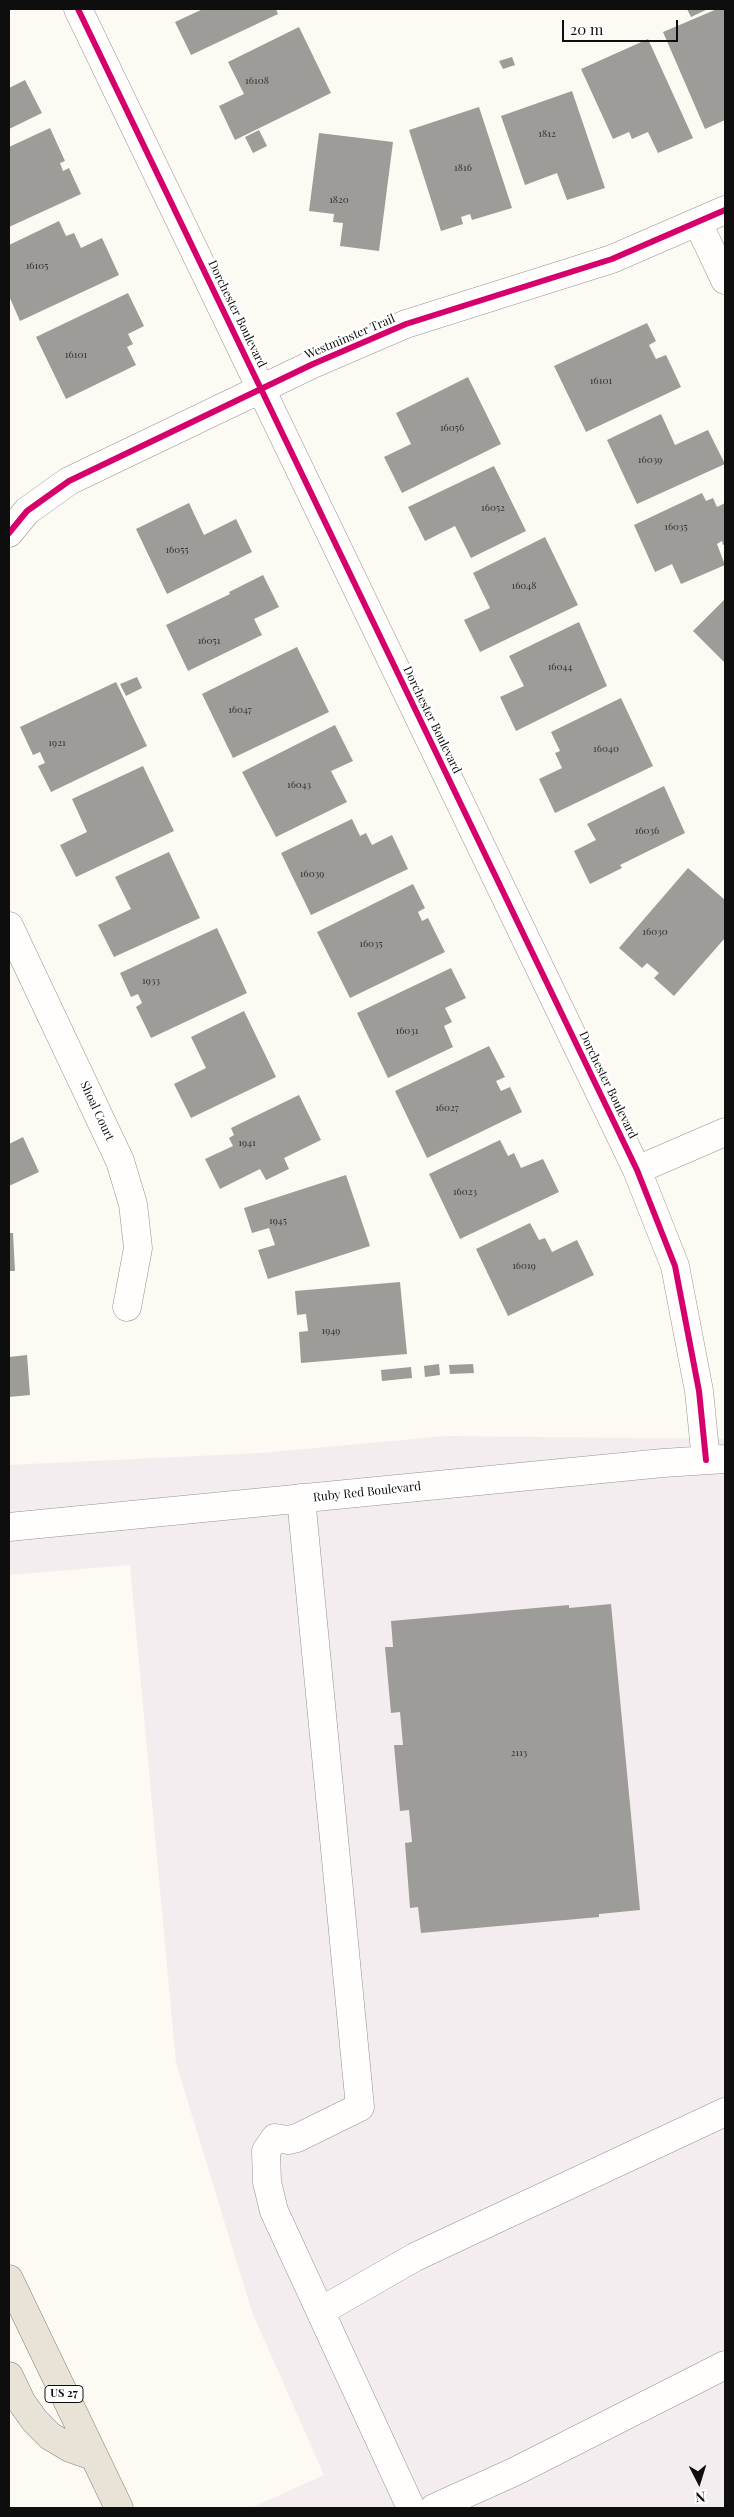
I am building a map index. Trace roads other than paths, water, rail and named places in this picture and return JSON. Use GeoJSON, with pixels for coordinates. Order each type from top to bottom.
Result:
{"type":"FeatureCollection","features":[{"type":"Feature","properties":{"kind":"highway","name":"US 27"},"geometry":{"type":"LineString","coordinates":[[9,2279],[119,2508]]}},
{"type":"Feature","properties":{"kind":"highway"},"geometry":{"type":"LineString","coordinates":[[9,2376],[22,2403],[45,2431],[70,2448],[93,2456]]}},
{"type":"Feature","properties":{"kind":"street","name":"Dorchester Boulevard"},"geometry":{"type":"LineString","coordinates":[[78,9],[637,1170],[675,1266],[699,1391],[716,1460]]}},
{"type":"Feature","properties":{"kind":"street","name":"Westminster Trail"},"geometry":{"type":"LineString","coordinates":[[9,533],[27,511],[69,481],[313,364],[406,324],[583,270],[725,210]]}},
{"type":"Feature","properties":{"kind":"street"},"geometry":{"type":"LineString","coordinates":[[698,223],[725,280]]}},
{"type":"Feature","properties":{"kind":"street","name":"Shoal Court"},"geometry":{"type":"LineString","coordinates":[[9,926],[120,1161],[133,1204],[138,1248],[134,1282],[127,1307]]}},
{"type":"Feature","properties":{"kind":"street"},"geometry":{"type":"LineString","coordinates":[[637,1170],[725,1132]]}},
{"type":"Feature","properties":{"kind":"street","name":"Ruby Red Boulevard"},"geometry":{"type":"LineString","coordinates":[[9,1527],[716,1460]]}},
{"type":"Feature","properties":{"kind":"street"},"geometry":{"type":"LineString","coordinates":[[301,1498],[360,2107],[297,2138],[288,2140],[276,2138],[266,2151],[266,2166],[274,2211],[411,2508]]}},
{"type":"Feature","properties":{"kind":"street"},"geometry":{"type":"LineString","coordinates":[[321,2311],[415,2257],[725,2112]]}},
{"type":"Feature","properties":{"kind":"street"},"geometry":{"type":"LineString","coordinates":[[434,2508],[514,2472],[725,2365]]}}]}
